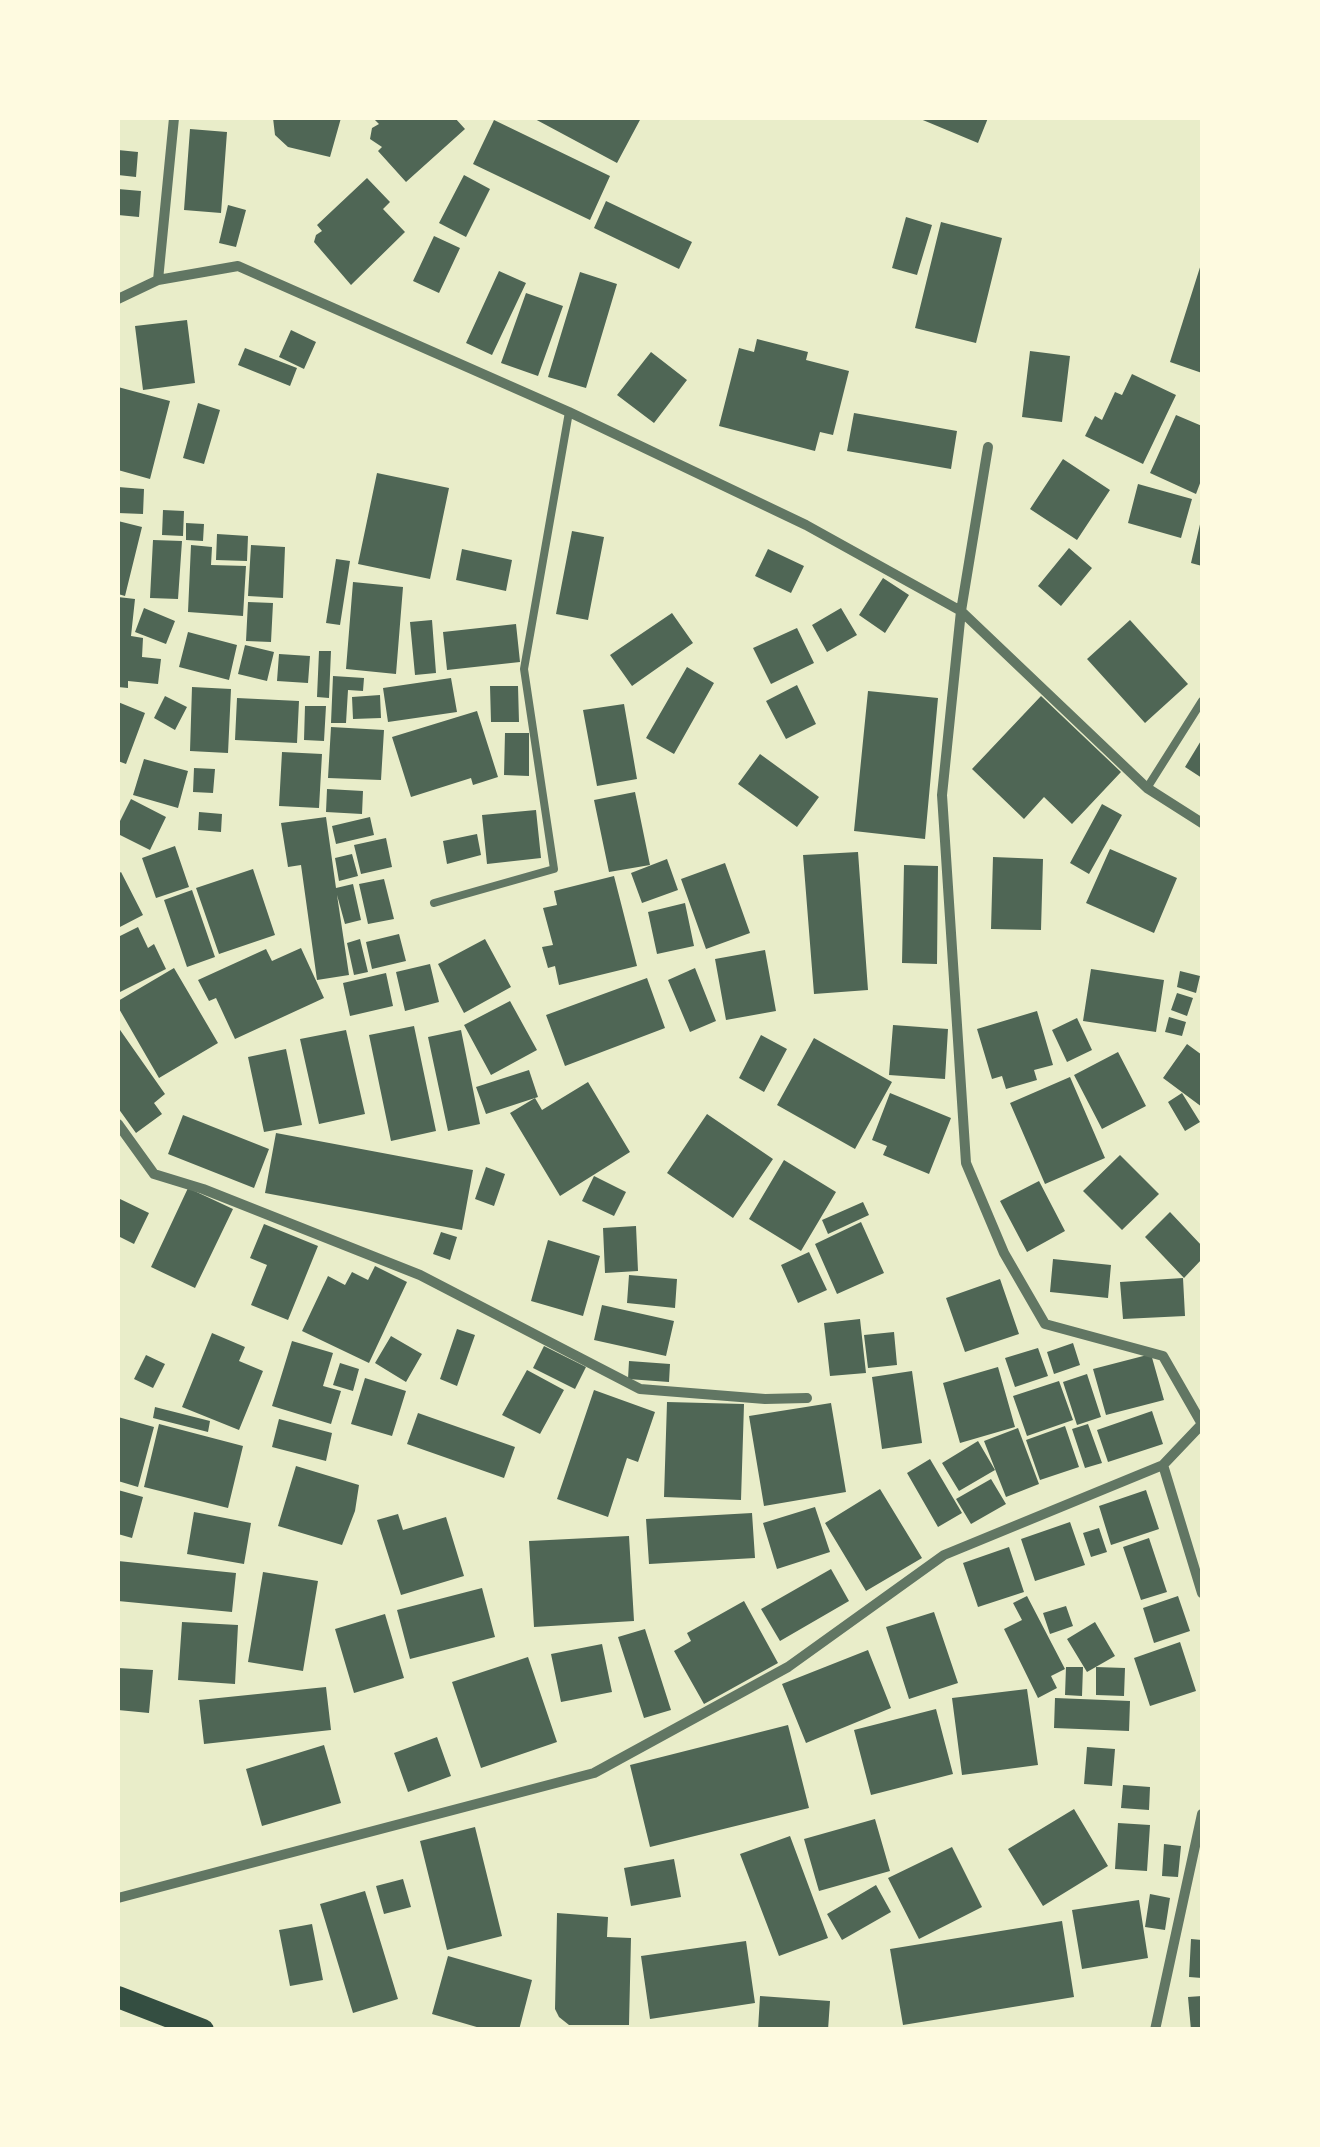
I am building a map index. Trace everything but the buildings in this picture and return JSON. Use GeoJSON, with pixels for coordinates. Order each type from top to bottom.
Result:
{"type":"FeatureCollection","features":[{"type":"Feature","properties":{"kind":"main road"},"geometry":{"type":"LineString","coordinates":[[118,1998],[203,2030]]}},
{"type":"Feature","properties":{"kind":"street"},"geometry":{"type":"LineString","coordinates":[[158,280],[174,118]]}},
{"type":"Feature","properties":{"kind":"street"},"geometry":{"type":"LineString","coordinates":[[118,300],[158,280],[238,266],[569,412],[806,524],[961,611],[1146,788],[1202,823]]}},
{"type":"Feature","properties":{"kind":"street"},"geometry":{"type":"LineString","coordinates":[[118,1898],[594,1773],[788,1667],[944,1556],[1164,1464],[1202,1424],[1162,1356],[1045,1324],[1004,1253],[966,1163],[942,794],[961,611],[988,448]]}},
{"type":"Feature","properties":{"kind":"street"},"geometry":{"type":"LineString","coordinates":[[118,1124],[154,1174],[203,1189],[420,1275],[640,1389],[765,1399],[807,1398]]}},
{"type":"Feature","properties":{"kind":"street"},"geometry":{"type":"LineString","coordinates":[[1164,1464],[1202,1593]]}},
{"type":"Feature","properties":{"kind":"street"},"geometry":{"type":"LineString","coordinates":[[1155,2030],[1202,1814]]}},
{"type":"Feature","properties":{"kind":"lane"},"geometry":{"type":"LineString","coordinates":[[434,902],[554,869],[524,669],[569,412]]}},
{"type":"Feature","properties":{"kind":"lane"},"geometry":{"type":"LineString","coordinates":[[1146,788],[1202,701]]}}]}
